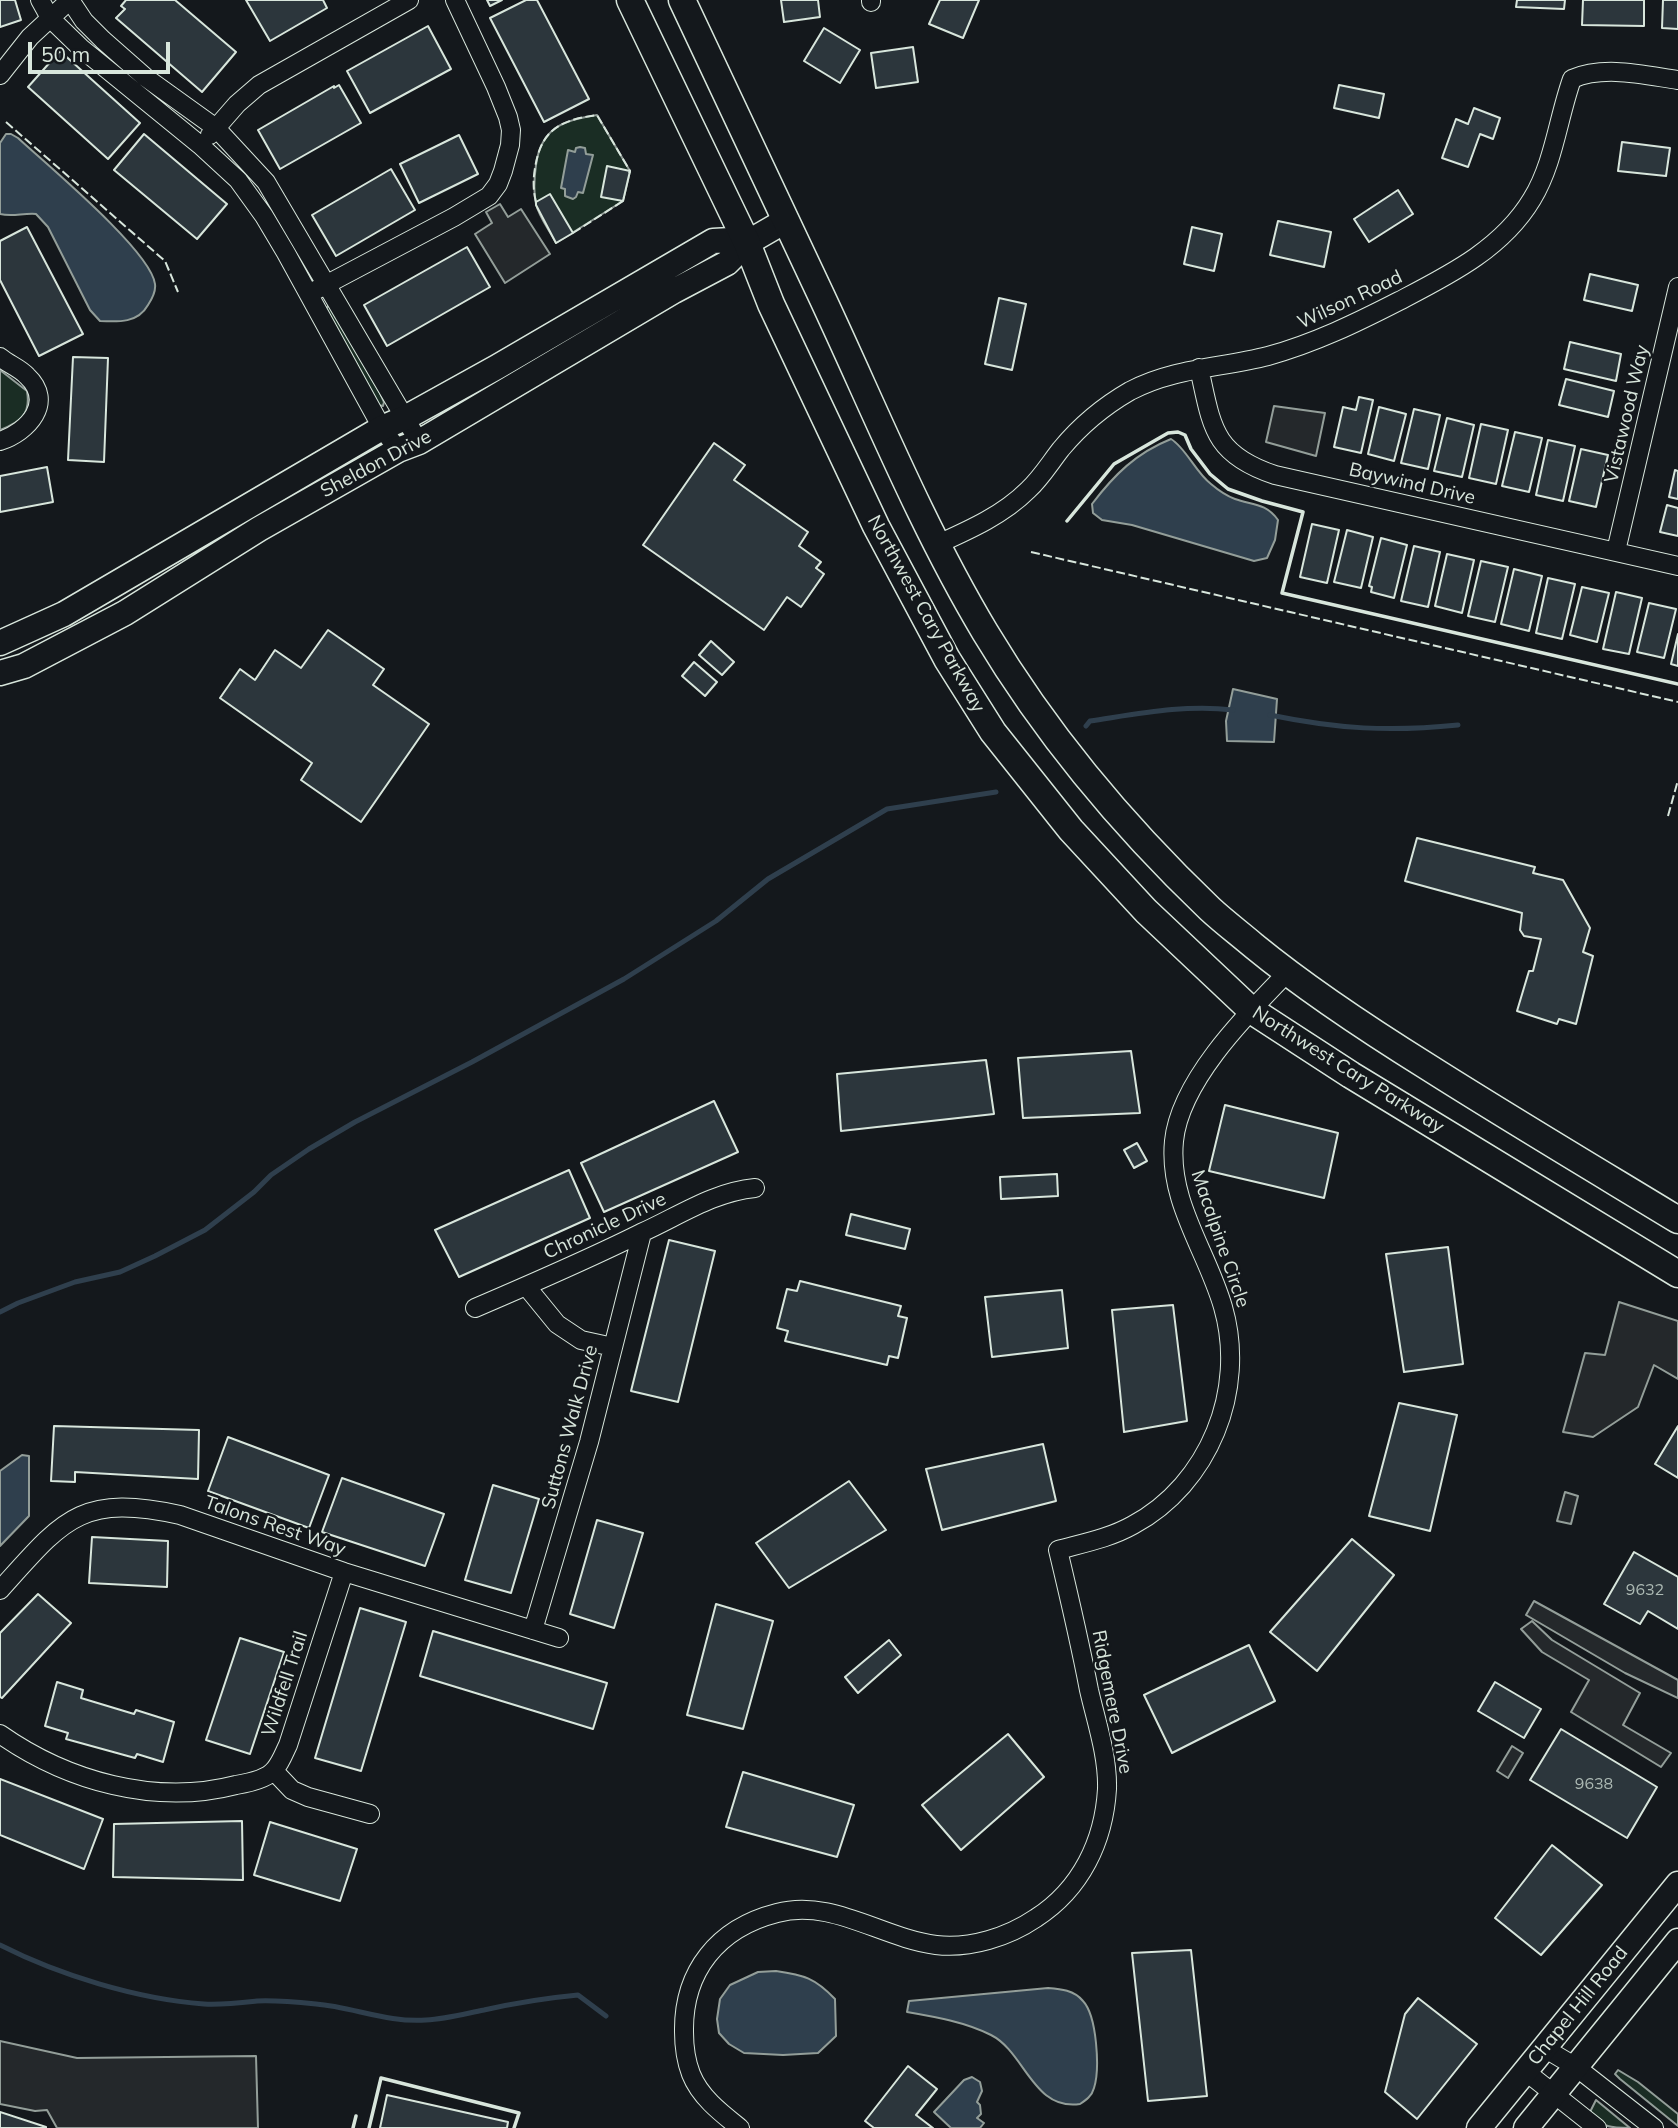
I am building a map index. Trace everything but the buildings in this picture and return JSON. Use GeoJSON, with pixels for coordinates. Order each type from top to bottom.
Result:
{"type":"FeatureCollection","features":[{"type":"Feature","properties":{"kind":"main road","name":"Northwest Cary Parkway"},"geometry":{"type":"LineString","coordinates":[[630,0],[747,243],[771,304],[876,526],[947,659],[993,732],[1071,830],[1146,911],[1251,1010],[1350,1075],[1678,1273]]}},
{"type":"Feature","properties":{"kind":"main road"},"geometry":{"type":"LineString","coordinates":[[682,0],[938,544],[985,632],[1023,692],[1095,787],[1142,841],[1213,912],[1287,973],[1373,1033],[1678,1220]]}},
{"type":"Feature","properties":{"kind":"street"},"geometry":{"type":"LineString","coordinates":[[40,0],[50,18],[81,48],[200,145],[238,180],[286,253],[382,429],[408,446]]}},
{"type":"Feature","properties":{"kind":"street"},"geometry":{"type":"LineString","coordinates":[[0,75],[30,37],[70,0],[84,21],[145,77],[216,128],[267,182],[405,418],[408,446]]}},
{"type":"Feature","properties":{"kind":"street"},"geometry":{"type":"LineString","coordinates":[[200,145],[237,104],[259,85],[409,0]]}},
{"type":"Feature","properties":{"kind":"street"},"geometry":{"type":"LineString","coordinates":[[309,293],[489,197],[498,184],[507,159],[511,130],[496,87],[455,0]]}},
{"type":"Feature","properties":{"kind":"street","name":"Wilson Road"},"geometry":{"type":"LineString","coordinates":[[938,544],[1011,505],[1041,476],[1076,431],[1104,408],[1131,391],[1162,377],[1262,357],[1327,337],[1446,277],[1484,253],[1524,212],[1543,180],[1572,79],[1584,73],[1601,72],[1678,80]]}},
{"type":"Feature","properties":{"kind":"street","name":"Sheldon Drive"},"geometry":{"type":"LineString","coordinates":[[0,673],[24,666],[125,613],[259,529],[727,263],[747,243],[785,221]]}},
{"type":"Feature","properties":{"kind":"street","name":"Sheldon Drive"},"geometry":{"type":"LineString","coordinates":[[0,643],[76,608],[382,429],[497,367],[713,241],[747,243]]}},
{"type":"Feature","properties":{"kind":"street","name":"Vistawood Way"},"geometry":{"type":"LineString","coordinates":[[1616,551],[1678,287]]}},
{"type":"Feature","properties":{"kind":"street"},"geometry":{"type":"LineString","coordinates":[[0,357],[27,375],[40,398],[38,411],[31,422],[0,441]]}},
{"type":"Feature","properties":{"kind":"street","name":"Baywind Drive"},"geometry":{"type":"LineString","coordinates":[[1199,368],[1212,422],[1222,442],[1240,460],[1254,468],[1678,566]]}},
{"type":"Feature","properties":{"kind":"street","name":"Macalpine Circle"},"geometry":{"type":"LineString","coordinates":[[1058,1550],[1116,1532],[1155,1511],[1188,1479],[1215,1436],[1228,1387],[1230,1350],[1227,1328],[1223,1307],[1177,1188],[1174,1140],[1189,1092],[1251,1010],[1287,973]]}},
{"type":"Feature","properties":{"kind":"street","name":"Chronicle Drive"},"geometry":{"type":"LineString","coordinates":[[475,1308],[642,1233],[708,1200],[755,1188]]}},
{"type":"Feature","properties":{"kind":"street","name":"Suttons Walk Drive"},"geometry":{"type":"LineString","coordinates":[[533,1630],[589,1442],[642,1233]]}},
{"type":"Feature","properties":{"kind":"street"},"geometry":{"type":"LineString","coordinates":[[526,1286],[557,1324],[581,1340],[613,1347]]}},
{"type":"Feature","properties":{"kind":"street","name":"Talons Rest Way"},"geometry":{"type":"LineString","coordinates":[[0,1590],[63,1525],[79,1515],[94,1509],[121,1506],[149,1508],[180,1515],[344,1572],[559,1638]]}},
{"type":"Feature","properties":{"kind":"street","name":"Ridgemere Drive"},"geometry":{"type":"LineString","coordinates":[[740,2128],[717,2110],[703,2094],[691,2074],[684,2039],[684,2015],[695,1974],[704,1960],[734,1931],[775,1913],[796,1909],[830,1913],[905,1939],[937,1945],[971,1943],[1016,1930],[1034,1920],[1051,1908],[1081,1876],[1101,1832],[1107,1787],[1103,1751],[1058,1550]]}},
{"type":"Feature","properties":{"kind":"street","name":"Wildfell Trail"},"geometry":{"type":"LineString","coordinates":[[274,1771],[297,1720],[344,1572]]}},
{"type":"Feature","properties":{"kind":"street"},"geometry":{"type":"LineString","coordinates":[[0,1734],[19,1748],[55,1767],[132,1789],[205,1791],[251,1782],[274,1771],[292,1790],[370,1814]]}},
{"type":"Feature","properties":{"kind":"street","name":"Chapel Hill Road"},"geometry":{"type":"LineString","coordinates":[[1479,2128],[1678,1884]]}},
{"type":"Feature","properties":{"kind":"street","name":"Chapel Hill Road"},"geometry":{"type":"LineString","coordinates":[[1526,2128],[1678,1941]]}},
{"type":"Feature","properties":{"kind":"street"},"geometry":{"type":"LineString","coordinates":[[1544,2048],[1576,2067],[1654,2128]]}},
{"type":"Feature","properties":{"kind":"street"},"geometry":{"type":"LineString","coordinates":[[1525,2071],[1597,2128]]}},
{"type":"Feature","properties":{"kind":"green space"},"geometry":{"type":"Polygon","coordinates":[[[597,115],[630,171],[623,201],[556,243],[542,219],[534,194],[539,152],[543,142],[556,128],[564,123],[597,115]]]}},
{"type":"Feature","properties":{"kind":"green space"},"geometry":{"type":"Polygon","coordinates":[[[328,306],[380,393],[383,406],[378,405],[325,310],[328,306]]]}},
{"type":"Feature","properties":{"kind":"green space"},"geometry":{"type":"Polygon","coordinates":[[[0,370],[27,391],[28,399],[23,416],[14,424],[0,430],[0,370]]]}},
{"type":"Feature","properties":{"kind":"green space"},"geometry":{"type":"Polygon","coordinates":[[[1618,2070],[1638,2082],[1678,2114],[1678,2126],[1620,2079],[1615,2074],[1618,2070]]]}},
{"type":"Feature","properties":{"kind":"green space"},"geometry":{"type":"Polygon","coordinates":[[[1596,2100],[1630,2128],[1613,2127],[1599,2121],[1590,2112],[1596,2100]]]}},
{"type":"Feature","properties":{"kind":"shaded area"},"geometry":{"type":"Polygon","coordinates":[[[500,204],[508,217],[521,209],[550,254],[505,283],[475,234],[492,223],[486,212],[500,204]]]}},
{"type":"Feature","properties":{"kind":"shaded area"},"geometry":{"type":"Polygon","coordinates":[[[1274,406],[1325,413],[1316,456],[1266,442],[1274,406]]]}},
{"type":"Feature","properties":{"kind":"shaded area"},"geometry":{"type":"Polygon","coordinates":[[[1619,1302],[1678,1321],[1678,1379],[1654,1365],[1638,1407],[1593,1437],[1563,1432],[1585,1353],[1605,1355],[1619,1302]]]}},
{"type":"Feature","properties":{"kind":"shaded area"},"geometry":{"type":"Polygon","coordinates":[[[1565,1492],[1578,1496],[1571,1524],[1557,1521],[1565,1492]]]}},
{"type":"Feature","properties":{"kind":"shaded area"},"geometry":{"type":"Polygon","coordinates":[[[1534,1601],[1678,1680],[1678,1698],[1625,1673],[1526,1615],[1534,1601]]]}},
{"type":"Feature","properties":{"kind":"shaded area"},"geometry":{"type":"Polygon","coordinates":[[[1532,1621],[1552,1640],[1640,1693],[1623,1725],[1671,1753],[1661,1767],[1571,1712],[1589,1680],[1542,1652],[1521,1629],[1532,1621]]]}},
{"type":"Feature","properties":{"kind":"shaded area"},"geometry":{"type":"Polygon","coordinates":[[[1512,1746],[1523,1753],[1508,1778],[1497,1771],[1512,1746]]]}},
{"type":"Feature","properties":{"kind":"shaded area"},"geometry":{"type":"Polygon","coordinates":[[[0,2041],[77,2058],[256,2056],[258,2128],[57,2128],[47,2110],[35,2111],[0,2104],[0,2041]]]}},
{"type":"Feature","properties":{"kind":"water"},"geometry":{"type":"Polygon","coordinates":[[[6,134],[18,138],[51,167],[96,208],[136,251],[149,269],[155,284],[151,300],[139,315],[121,321],[100,321],[90,310],[48,227],[36,214],[0,214],[0,143],[6,134]]]}},
{"type":"Feature","properties":{"kind":"water"},"geometry":{"type":"Polygon","coordinates":[[[576,148],[585,148],[586,154],[593,155],[583,193],[578,192],[573,199],[565,196],[565,189],[561,188],[568,150],[575,152],[576,148]]]}},
{"type":"Feature","properties":{"kind":"water"},"geometry":{"type":"Polygon","coordinates":[[[1171,439],[1206,479],[1226,495],[1264,507],[1278,520],[1275,540],[1267,558],[1254,561],[1132,525],[1102,520],[1093,513],[1092,504],[1117,474],[1136,458],[1171,439]]]}},
{"type":"Feature","properties":{"kind":"water"},"geometry":{"type":"Polygon","coordinates":[[[1233,689],[1277,699],[1274,742],[1227,741],[1226,721],[1233,689]]]}},
{"type":"Feature","properties":{"kind":"water"},"geometry":{"type":"Polygon","coordinates":[[[22,1455],[29,1456],[29,1516],[0,1546],[0,1471],[22,1455]]]}},
{"type":"Feature","properties":{"kind":"water"},"geometry":{"type":"Polygon","coordinates":[[[776,1971],[809,1979],[835,1999],[836,2036],[818,2053],[744,2053],[729,2044],[719,2033],[717,2019],[720,1999],[730,1985],[758,1972],[776,1971]]]}},
{"type":"Feature","properties":{"kind":"water"},"geometry":{"type":"Polygon","coordinates":[[[1048,1988],[1076,1994],[1088,2008],[1091,2018],[1096,2043],[1096,2079],[1092,2093],[1080,2104],[1064,2104],[1051,2099],[1040,2090],[1003,2043],[991,2035],[961,2023],[907,2012],[909,2001],[1048,1988]]]}},
{"type":"Feature","properties":{"kind":"water"},"geometry":{"type":"Polygon","coordinates":[[[972,2077],[980,2082],[982,2091],[977,2102],[981,2114],[977,2118],[984,2123],[980,2128],[951,2128],[934,2112],[964,2080],[972,2077]]]}},
{"type":"Feature","properties":{"kind":"waterway"},"geometry":{"type":"LineString","coordinates":[[1086,726],[1090,721],[1161,711],[1197,708],[1233,710]]}},
{"type":"Feature","properties":{"kind":"waterway"},"geometry":{"type":"LineString","coordinates":[[1270,715],[1364,728],[1458,725]]}},
{"type":"Feature","properties":{"kind":"waterway"},"geometry":{"type":"LineString","coordinates":[[0,1312],[75,1282],[120,1272],[205,1230],[254,1192],[271,1175],[309,1149],[624,979],[716,921],[768,879],[887,809],[996,792]]}},
{"type":"Feature","properties":{"kind":"waterway"},"geometry":{"type":"LineString","coordinates":[[0,1945],[73,1976],[126,1991],[178,2001],[211,2004],[294,2002],[384,2017],[426,2020],[578,1995],[606,2016]]}},
{"type":"Feature","properties":{"kind":"fence"},"geometry":{"type":"LineString","coordinates":[[536,202],[534,177],[542,144],[555,129],[573,120],[597,115],[629,173]]}},
{"type":"Feature","properties":{"kind":"fence"},"geometry":{"type":"LineString","coordinates":[[6,122],[165,261],[178,292]]}},
{"type":"Feature","properties":{"kind":"fence"},"geometry":{"type":"LineString","coordinates":[[573,233],[623,201],[624,197]]}},
{"type":"Feature","properties":{"kind":"fence"},"geometry":{"type":"LineString","coordinates":[[1031,552],[1678,702]]}},
{"type":"Feature","properties":{"kind":"fence"},"geometry":{"type":"LineString","coordinates":[[1668,816],[1678,780]]}},
{"type":"Feature","properties":{"kind":"fence"},"geometry":{"type":"LineString","coordinates":[[353,2128],[356,2116]]}},
{"type":"Feature","properties":{"kind":"wall"},"geometry":{"type":"LineString","coordinates":[[1067,521],[1114,464],[1168,433],[1178,432],[1185,435],[1191,449],[1210,474],[1228,489],[1303,512],[1282,593],[1678,684]]}},
{"type":"Feature","properties":{"kind":"wall"},"geometry":{"type":"LineString","coordinates":[[369,2128],[381,2078],[519,2113],[514,2128]]}},
{"type":"Feature","properties":{"kind":"wall"},"geometry":{"type":"LineString","coordinates":[[353,2128],[356,2116]]}}]}
